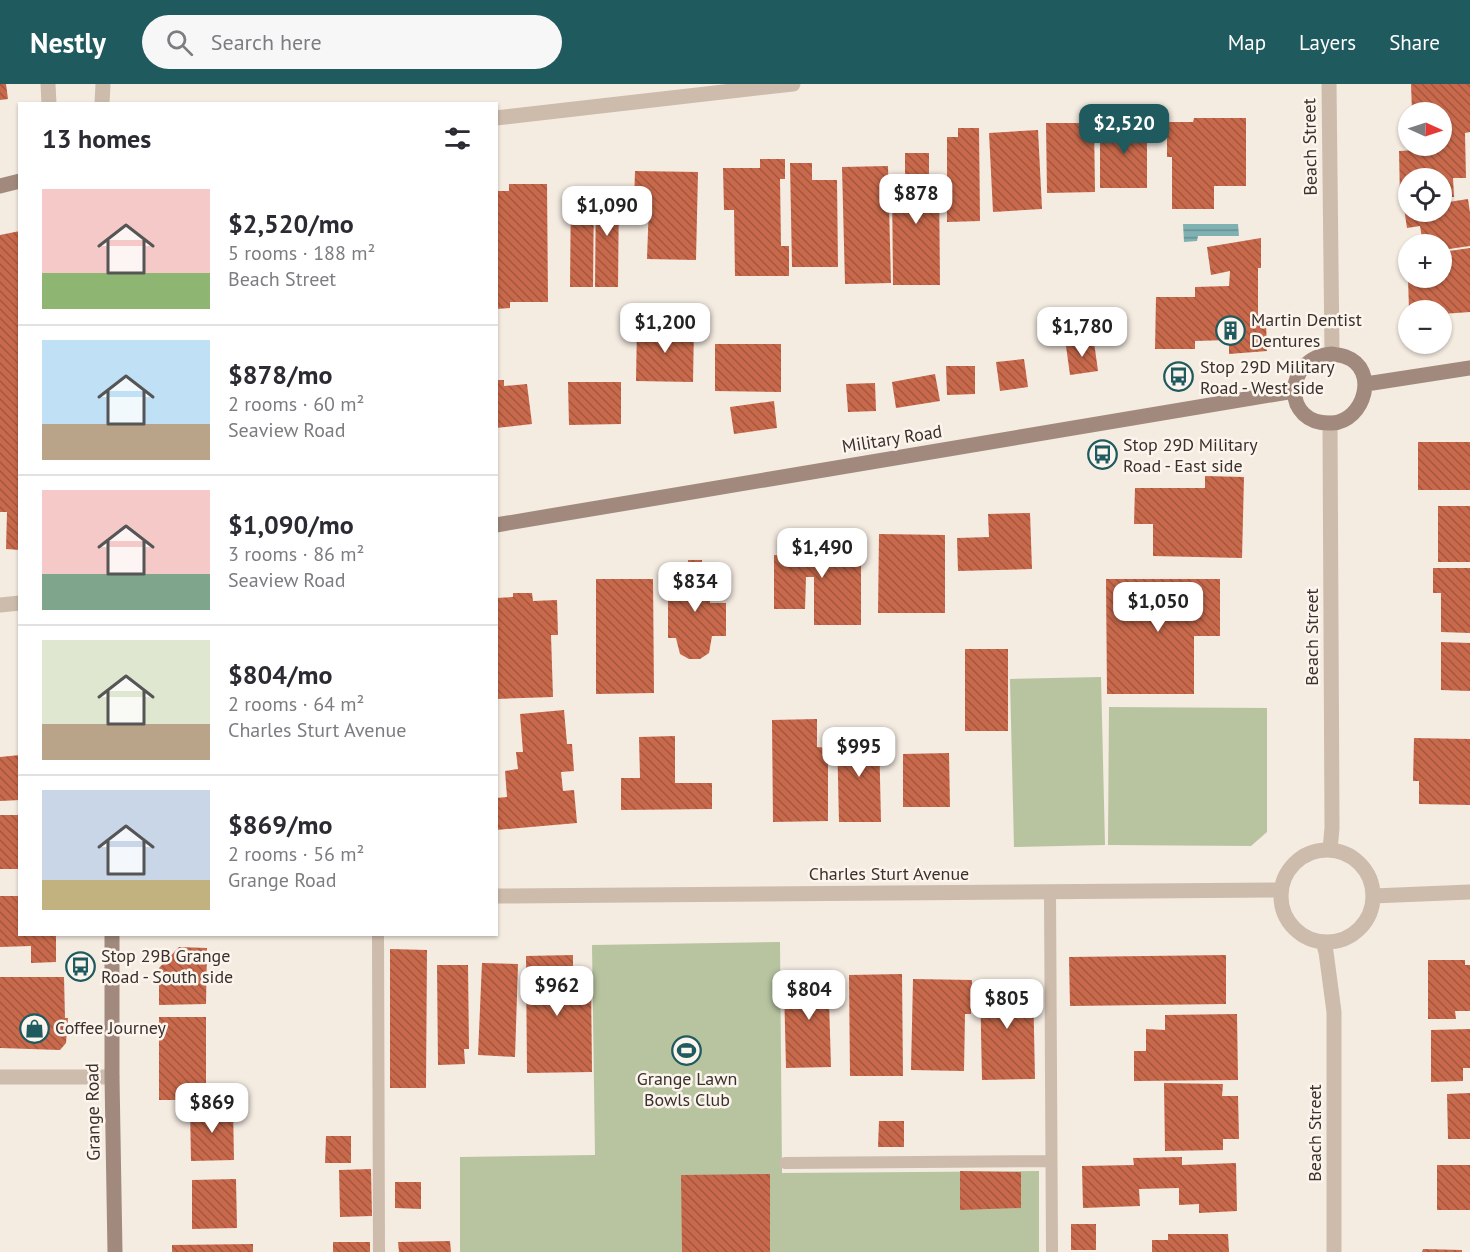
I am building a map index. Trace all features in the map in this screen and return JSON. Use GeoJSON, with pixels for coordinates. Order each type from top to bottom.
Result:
{"type":"FeatureCollection","features":[{"type":"Feature","properties":{"kind":"main road"},"geometry":{"type":"LineString","coordinates":[[0,186],[18,182]]}},
{"type":"Feature","properties":{"kind":"main road"},"geometry":{"type":"LineString","coordinates":[[1332,354],[1347,357],[1359,368],[1366,384],[1361,404],[1355,412],[1342,421],[1330,423],[1305,415],[1297,405],[1294,381],[1302,369],[1320,355],[1332,354]]}},
{"type":"Feature","properties":{"kind":"main road"},"geometry":{"type":"LineString","coordinates":[[1366,384],[1470,368]]}},
{"type":"Feature","properties":{"kind":"main road","name":"Military Road"},"geometry":{"type":"LineString","coordinates":[[498,525],[1294,391]]}},
{"type":"Feature","properties":{"kind":"main road","name":"Grange Road"},"geometry":{"type":"LineString","coordinates":[[112,936],[115,1252]]}},
{"type":"Feature","properties":{"kind":"street"},"geometry":{"type":"LineString","coordinates":[[48,84],[49,102]]}},
{"type":"Feature","properties":{"kind":"street"},"geometry":{"type":"LineString","coordinates":[[102,102],[103,84]]}},
{"type":"Feature","properties":{"kind":"street"},"geometry":{"type":"LineString","coordinates":[[498,118],[792,84]]}},
{"type":"Feature","properties":{"kind":"street","name":"Beach Street"},"geometry":{"type":"LineString","coordinates":[[1329,84],[1332,354]]}},
{"type":"Feature","properties":{"kind":"street","name":"Beach Street"},"geometry":{"type":"LineString","coordinates":[[1330,423],[1332,828],[1330,850]]}},
{"type":"Feature","properties":{"kind":"street"},"geometry":{"type":"LineString","coordinates":[[0,605],[18,603]]}},
{"type":"Feature","properties":{"kind":"street"},"geometry":{"type":"LineString","coordinates":[[1330,850],[1356,861],[1365,871],[1371,883],[1373,896],[1370,912],[1358,930],[1338,941],[1323,942],[1309,939],[1296,931],[1282,906],[1281,890],[1292,865],[1316,851],[1330,850]]}},
{"type":"Feature","properties":{"kind":"street","name":"Charles Sturt Avenue"},"geometry":{"type":"LineString","coordinates":[[498,896],[1281,890]]}},
{"type":"Feature","properties":{"kind":"street"},"geometry":{"type":"LineString","coordinates":[[1373,896],[1470,892]]}},
{"type":"Feature","properties":{"kind":"street","name":"Beach Street"},"geometry":{"type":"LineString","coordinates":[[1323,942],[1334,1012],[1335,1252]]}},
{"type":"Feature","properties":{"kind":"street"},"geometry":{"type":"LineString","coordinates":[[0,1077],[112,1077]]}},
{"type":"Feature","properties":{"kind":"lane"},"geometry":{"type":"LineString","coordinates":[[1050,893],[1052,1252]]}},
{"type":"Feature","properties":{"kind":"lane"},"geometry":{"type":"LineString","coordinates":[[378,936],[379,1252]]}},
{"type":"Feature","properties":{"kind":"lane"},"geometry":{"type":"LineString","coordinates":[[784,1163],[1051,1161]]}},
{"type":"Feature","properties":{"kind":"green space"},"geometry":{"type":"Polygon","coordinates":[[[1101,677],[1105,845],[1014,847],[1010,679],[1101,677]]]}},
{"type":"Feature","properties":{"kind":"green space"},"geometry":{"type":"Polygon","coordinates":[[[1109,707],[1267,708],[1267,832],[1251,846],[1108,845],[1109,707]]]}},
{"type":"Feature","properties":{"kind":"green space","name":"Grange Lawn Bowls Club"},"geometry":{"type":"Polygon","coordinates":[[[780,942],[782,1173],[1039,1171],[1039,1252],[460,1252],[460,1157],[595,1155],[592,945],[780,942]]]}},
{"type":"Feature","properties":{"kind":"water"},"geometry":{"type":"Polygon","coordinates":[[[1183,224],[1238,224],[1239,236],[1198,236],[1197,241],[1184,242],[1183,224]]]}},
{"type":"Feature","properties":{"kind":"building"},"geometry":{"type":"Polygon","coordinates":[[[0,84],[6,84],[8,99],[0,100],[0,84]]]}},
{"type":"Feature","properties":{"kind":"building"},"geometry":{"type":"Polygon","coordinates":[[[1411,84],[1470,84],[1470,132],[1465,133],[1466,178],[1453,178],[1454,197],[1452,197],[1452,168],[1399,168],[1399,156],[1452,156],[1452,102],[1412,102],[1411,84]]]}},
{"type":"Feature","properties":{"kind":"building"},"geometry":{"type":"Polygon","coordinates":[[[1194,118],[1246,118],[1246,186],[1214,186],[1214,209],[1172,209],[1172,157],[1167,157],[1167,122],[1193,122],[1194,118]]]}},
{"type":"Feature","properties":{"kind":"building"},"geometry":{"type":"Polygon","coordinates":[[[1147,119],[1147,188],[1100,188],[1100,132],[1112,132],[1113,120],[1147,119]]]}},
{"type":"Feature","properties":{"kind":"building"},"geometry":{"type":"Polygon","coordinates":[[[1046,123],[1094,123],[1095,192],[1047,193],[1046,123]]]}},
{"type":"Feature","properties":{"kind":"building"},"geometry":{"type":"Polygon","coordinates":[[[958,128],[979,128],[980,221],[947,222],[947,137],[958,137],[958,128]]]}},
{"type":"Feature","properties":{"kind":"building"},"geometry":{"type":"Polygon","coordinates":[[[1038,130],[1042,209],[993,212],[989,133],[1038,130]]]}},
{"type":"Feature","properties":{"kind":"building"},"geometry":{"type":"Polygon","coordinates":[[[905,153],[929,153],[929,179],[939,179],[940,285],[893,285],[892,180],[905,180],[905,153]]]}},
{"type":"Feature","properties":{"kind":"building"},"geometry":{"type":"Polygon","coordinates":[[[760,159],[785,159],[785,179],[780,179],[781,246],[789,246],[789,276],[735,276],[734,210],[724,210],[723,168],[760,168],[760,159]]]}},
{"type":"Feature","properties":{"kind":"building"},"geometry":{"type":"Polygon","coordinates":[[[790,163],[812,163],[812,180],[837,180],[838,267],[792,267],[790,163]]]}},
{"type":"Feature","properties":{"kind":"building"},"geometry":{"type":"Polygon","coordinates":[[[888,166],[891,283],[845,284],[842,167],[888,166]]]}},
{"type":"Feature","properties":{"kind":"building"},"geometry":{"type":"Polygon","coordinates":[[[635,171],[698,172],[696,260],[647,259],[649,204],[634,203],[635,171]]]}},
{"type":"Feature","properties":{"kind":"building"},"geometry":{"type":"Polygon","coordinates":[[[509,184],[547,184],[548,302],[510,302],[510,308],[498,309],[498,191],[509,191],[509,184]]]}},
{"type":"Feature","properties":{"kind":"building"},"geometry":{"type":"Polygon","coordinates":[[[571,187],[594,187],[593,287],[570,287],[571,187]]]}},
{"type":"Feature","properties":{"kind":"building"},"geometry":{"type":"Polygon","coordinates":[[[596,187],[619,187],[618,287],[595,287],[596,187]]]}},
{"type":"Feature","properties":{"kind":"building"},"geometry":{"type":"Polygon","coordinates":[[[1468,199],[1470,246],[1452,249],[1452,234],[1421,234],[1420,226],[1407,228],[1406,222],[1452,222],[1452,201],[1468,199]]]}},
{"type":"Feature","properties":{"kind":"building"},"geometry":{"type":"Polygon","coordinates":[[[18,231],[18,550],[6,549],[7,512],[0,512],[0,235],[18,231]]]}},
{"type":"Feature","properties":{"kind":"building"},"geometry":{"type":"Polygon","coordinates":[[[1261,238],[1261,268],[1258,268],[1258,320],[1266,321],[1267,351],[1229,354],[1229,340],[1195,341],[1195,349],[1155,349],[1156,297],[1195,297],[1195,287],[1229,286],[1230,271],[1211,275],[1207,247],[1261,238]]]}},
{"type":"Feature","properties":{"kind":"building"},"geometry":{"type":"Polygon","coordinates":[[[1470,248],[1470,312],[1452,313],[1452,300],[1409,300],[1408,288],[1452,288],[1452,251],[1470,248]]]}},
{"type":"Feature","properties":{"kind":"building"},"geometry":{"type":"Polygon","coordinates":[[[637,326],[694,327],[693,382],[636,381],[637,326]]]}},
{"type":"Feature","properties":{"kind":"building"},"geometry":{"type":"Polygon","coordinates":[[[1094,342],[1098,371],[1070,375],[1066,346],[1094,342]]]}},
{"type":"Feature","properties":{"kind":"building"},"geometry":{"type":"Polygon","coordinates":[[[715,344],[781,344],[781,392],[715,391],[715,344]]]}},
{"type":"Feature","properties":{"kind":"building"},"geometry":{"type":"Polygon","coordinates":[[[1024,359],[1028,387],[1000,391],[996,362],[1024,359]]]}},
{"type":"Feature","properties":{"kind":"building"},"geometry":{"type":"Polygon","coordinates":[[[946,366],[975,366],[975,394],[947,395],[946,366]]]}},
{"type":"Feature","properties":{"kind":"building"},"geometry":{"type":"Polygon","coordinates":[[[935,374],[940,401],[896,408],[892,382],[935,374]]]}},
{"type":"Feature","properties":{"kind":"building"},"geometry":{"type":"Polygon","coordinates":[[[498,380],[504,380],[504,386],[527,384],[532,424],[498,428],[498,380]]]}},
{"type":"Feature","properties":{"kind":"building"},"geometry":{"type":"Polygon","coordinates":[[[568,382],[621,382],[621,424],[569,425],[568,382]]]}},
{"type":"Feature","properties":{"kind":"building"},"geometry":{"type":"Polygon","coordinates":[[[875,383],[876,411],[848,412],[846,384],[875,383]]]}},
{"type":"Feature","properties":{"kind":"building"},"geometry":{"type":"Polygon","coordinates":[[[774,401],[777,428],[734,434],[730,407],[774,401]]]}},
{"type":"Feature","properties":{"kind":"building"},"geometry":{"type":"Polygon","coordinates":[[[1418,442],[1470,442],[1470,490],[1418,490],[1418,442]]]}},
{"type":"Feature","properties":{"kind":"building"},"geometry":{"type":"Polygon","coordinates":[[[1205,476],[1244,477],[1242,558],[1153,556],[1153,524],[1134,524],[1135,488],[1205,488],[1205,476]]]}},
{"type":"Feature","properties":{"kind":"building"},"geometry":{"type":"Polygon","coordinates":[[[1438,506],[1470,506],[1470,562],[1438,562],[1438,506]]]}},
{"type":"Feature","properties":{"kind":"building"},"geometry":{"type":"Polygon","coordinates":[[[1030,513],[1032,569],[958,571],[957,538],[989,537],[988,514],[1030,513]]]}},
{"type":"Feature","properties":{"kind":"building"},"geometry":{"type":"Polygon","coordinates":[[[879,534],[945,535],[945,613],[878,613],[879,534]]]}},
{"type":"Feature","properties":{"kind":"building"},"geometry":{"type":"Polygon","coordinates":[[[810,535],[849,535],[849,544],[861,544],[861,625],[814,625],[814,577],[806,577],[805,609],[774,609],[774,555],[785,556],[785,544],[810,544],[810,535]]]}},
{"type":"Feature","properties":{"kind":"building"},"geometry":{"type":"Polygon","coordinates":[[[688,560],[702,560],[702,571],[710,571],[710,603],[726,603],[726,636],[712,636],[709,653],[700,659],[689,659],[680,654],[676,638],[668,638],[668,598],[678,598],[678,571],[688,571],[688,560]]]}},
{"type":"Feature","properties":{"kind":"building"},"geometry":{"type":"Polygon","coordinates":[[[1433,568],[1470,568],[1470,633],[1441,632],[1441,593],[1433,593],[1433,568]]]}},
{"type":"Feature","properties":{"kind":"building"},"geometry":{"type":"Polygon","coordinates":[[[596,579],[653,579],[654,693],[596,694],[596,579]]]}},
{"type":"Feature","properties":{"kind":"building"},"geometry":{"type":"Polygon","coordinates":[[[1106,579],[1220,579],[1220,636],[1194,636],[1194,694],[1107,694],[1106,579]]]}},
{"type":"Feature","properties":{"kind":"building"},"geometry":{"type":"Polygon","coordinates":[[[513,593],[532,593],[533,601],[557,600],[558,635],[551,635],[553,697],[498,699],[498,598],[513,597],[513,593]]]}},
{"type":"Feature","properties":{"kind":"building"},"geometry":{"type":"Polygon","coordinates":[[[1441,642],[1470,643],[1470,691],[1441,690],[1441,642]]]}},
{"type":"Feature","properties":{"kind":"building"},"geometry":{"type":"Polygon","coordinates":[[[965,649],[1008,649],[1008,731],[965,731],[965,649]]]}},
{"type":"Feature","properties":{"kind":"building"},"geometry":{"type":"Polygon","coordinates":[[[564,710],[567,744],[572,744],[574,771],[561,772],[563,791],[574,790],[577,823],[498,830],[498,798],[507,797],[505,771],[518,769],[516,752],[523,752],[520,714],[564,710]]]}},
{"type":"Feature","properties":{"kind":"building"},"geometry":{"type":"Polygon","coordinates":[[[817,719],[817,747],[828,748],[828,821],[773,822],[772,720],[817,719]]]}},
{"type":"Feature","properties":{"kind":"building"},"geometry":{"type":"Polygon","coordinates":[[[879,734],[881,822],[839,822],[837,735],[879,734]]]}},
{"type":"Feature","properties":{"kind":"building"},"geometry":{"type":"Polygon","coordinates":[[[675,736],[675,783],[712,783],[712,809],[621,810],[621,778],[640,778],[639,737],[675,736]]]}},
{"type":"Feature","properties":{"kind":"building"},"geometry":{"type":"Polygon","coordinates":[[[1414,738],[1470,739],[1470,805],[1419,804],[1419,781],[1413,781],[1414,738]]]}},
{"type":"Feature","properties":{"kind":"building"},"geometry":{"type":"Polygon","coordinates":[[[949,753],[950,807],[903,807],[903,754],[949,753]]]}},
{"type":"Feature","properties":{"kind":"building"},"geometry":{"type":"Polygon","coordinates":[[[18,755],[18,800],[0,801],[0,757],[18,755]]]}},
{"type":"Feature","properties":{"kind":"building"},"geometry":{"type":"Polygon","coordinates":[[[0,815],[18,815],[18,869],[0,869],[0,815]]]}},
{"type":"Feature","properties":{"kind":"building"},"geometry":{"type":"Polygon","coordinates":[[[0,896],[18,896],[18,936],[56,936],[56,962],[31,963],[31,946],[0,947],[0,896]]]}},
{"type":"Feature","properties":{"kind":"building"},"geometry":{"type":"Polygon","coordinates":[[[179,947],[207,948],[206,1004],[159,1005],[159,968],[179,947]]]}},
{"type":"Feature","properties":{"kind":"building"},"geometry":{"type":"Polygon","coordinates":[[[390,949],[427,950],[426,1088],[390,1088],[390,949]]]}},
{"type":"Feature","properties":{"kind":"building"},"geometry":{"type":"Polygon","coordinates":[[[573,955],[573,983],[591,983],[592,1072],[527,1073],[526,956],[573,955]]]}},
{"type":"Feature","properties":{"kind":"building"},"geometry":{"type":"Polygon","coordinates":[[[1226,955],[1226,1004],[1070,1006],[1069,957],[1226,955]]]}},
{"type":"Feature","properties":{"kind":"building"},"geometry":{"type":"Polygon","coordinates":[[[1428,960],[1465,960],[1465,965],[1470,965],[1470,1011],[1455,1011],[1456,1019],[1428,1019],[1428,960]]]}},
{"type":"Feature","properties":{"kind":"building"},"geometry":{"type":"Polygon","coordinates":[[[482,963],[518,964],[515,1057],[478,1055],[482,963]]]}},
{"type":"Feature","properties":{"kind":"building"},"geometry":{"type":"Polygon","coordinates":[[[437,965],[468,965],[469,1049],[464,1049],[465,1064],[438,1065],[437,965]]]}},
{"type":"Feature","properties":{"kind":"building"},"geometry":{"type":"Polygon","coordinates":[[[902,974],[903,1076],[850,1076],[849,975],[902,974]]]}},
{"type":"Feature","properties":{"kind":"building"},"geometry":{"type":"Polygon","coordinates":[[[836,975],[837,1004],[829,1001],[831,1067],[786,1068],[784,985],[792,984],[792,976],[836,975]]]}},
{"type":"Feature","properties":{"kind":"building"},"geometry":{"type":"Polygon","coordinates":[[[0,977],[64,977],[65,1018],[68,1018],[66,1043],[60,1050],[0,1048],[0,977]]]}},
{"type":"Feature","properties":{"kind":"building"},"geometry":{"type":"Polygon","coordinates":[[[913,979],[972,980],[971,1014],[965,1014],[964,1071],[911,1070],[913,979]]]}},
{"type":"Feature","properties":{"kind":"building"},"geometry":{"type":"Polygon","coordinates":[[[1033,981],[1035,1079],[982,1080],[980,982],[1033,981]]]}},
{"type":"Feature","properties":{"kind":"building"},"geometry":{"type":"Polygon","coordinates":[[[1237,1014],[1238,1080],[1134,1081],[1134,1051],[1146,1051],[1146,1029],[1165,1030],[1165,1015],[1237,1014]]]}},
{"type":"Feature","properties":{"kind":"building"},"geometry":{"type":"Polygon","coordinates":[[[159,1017],[206,1017],[206,1100],[159,1100],[159,1017]]]}},
{"type":"Feature","properties":{"kind":"building"},"geometry":{"type":"Polygon","coordinates":[[[1470,1029],[1470,1068],[1463,1068],[1463,1081],[1431,1082],[1431,1030],[1470,1029]]]}},
{"type":"Feature","properties":{"kind":"building"},"geometry":{"type":"Polygon","coordinates":[[[1164,1083],[1223,1084],[1222,1096],[1238,1096],[1239,1139],[1223,1139],[1223,1150],[1165,1151],[1164,1083]]]}},
{"type":"Feature","properties":{"kind":"building"},"geometry":{"type":"Polygon","coordinates":[[[1470,1093],[1470,1139],[1448,1139],[1447,1094],[1470,1093]]]}},
{"type":"Feature","properties":{"kind":"building"},"geometry":{"type":"Polygon","coordinates":[[[190,1107],[233,1107],[234,1160],[191,1161],[190,1107]]]}},
{"type":"Feature","properties":{"kind":"building"},"geometry":{"type":"Polygon","coordinates":[[[879,1121],[904,1121],[904,1147],[878,1147],[879,1121]]]}},
{"type":"Feature","properties":{"kind":"building"},"geometry":{"type":"Polygon","coordinates":[[[326,1136],[351,1136],[351,1163],[325,1163],[326,1136]]]}},
{"type":"Feature","properties":{"kind":"building"},"geometry":{"type":"Polygon","coordinates":[[[1182,1157],[1182,1165],[1236,1163],[1237,1211],[1199,1213],[1199,1204],[1179,1205],[1179,1188],[1139,1189],[1140,1206],[1083,1208],[1082,1166],[1134,1165],[1133,1158],[1182,1157]]]}},
{"type":"Feature","properties":{"kind":"building"},"geometry":{"type":"Polygon","coordinates":[[[1437,1165],[1470,1165],[1470,1210],[1437,1210],[1437,1165]]]}},
{"type":"Feature","properties":{"kind":"building"},"geometry":{"type":"Polygon","coordinates":[[[371,1169],[372,1216],[340,1217],[339,1170],[371,1169]]]}},
{"type":"Feature","properties":{"kind":"building"},"geometry":{"type":"Polygon","coordinates":[[[960,1171],[1021,1172],[1021,1208],[960,1210],[960,1171]]]}},
{"type":"Feature","properties":{"kind":"building"},"geometry":{"type":"Polygon","coordinates":[[[770,1174],[770,1252],[682,1252],[681,1175],[770,1174]]]}},
{"type":"Feature","properties":{"kind":"building"},"geometry":{"type":"Polygon","coordinates":[[[236,1179],[237,1228],[192,1229],[192,1180],[236,1179]]]}},
{"type":"Feature","properties":{"kind":"building"},"geometry":{"type":"Polygon","coordinates":[[[395,1182],[421,1182],[421,1209],[395,1208],[395,1182]]]}},
{"type":"Feature","properties":{"kind":"building"},"geometry":{"type":"Polygon","coordinates":[[[1071,1224],[1096,1224],[1096,1250],[1071,1250],[1071,1224]]]}},
{"type":"Feature","properties":{"kind":"building"},"geometry":{"type":"Polygon","coordinates":[[[1168,1234],[1228,1234],[1229,1252],[1152,1252],[1152,1240],[1168,1240],[1168,1234]]]}},
{"type":"Feature","properties":{"kind":"building"},"geometry":{"type":"Polygon","coordinates":[[[450,1241],[451,1252],[399,1252],[398,1242],[450,1241]]]}},
{"type":"Feature","properties":{"kind":"building"},"geometry":{"type":"Polygon","coordinates":[[[333,1242],[370,1242],[370,1252],[333,1252],[333,1242]]]}},
{"type":"Feature","properties":{"kind":"building"},"geometry":{"type":"Polygon","coordinates":[[[253,1244],[253,1252],[172,1252],[172,1245],[253,1244]]]}},
{"type":"Feature","properties":{"kind":"building"},"geometry":{"type":"Polygon","coordinates":[[[1423,1249],[1462,1250],[1462,1252],[1422,1252],[1423,1249]]]}},
{"type":"Feature","properties":{"kind":"place","name":"Martin Dentist Dentures"},"geometry":{"type":"Point","coordinates":[1230,330]}},
{"type":"Feature","properties":{"kind":"place","name":"Stop 29D Military Road - West side"},"geometry":{"type":"Point","coordinates":[1179,377]}},
{"type":"Feature","properties":{"kind":"place","name":"Stop 29D Military Road - East side"},"geometry":{"type":"Point","coordinates":[1102,455]}},
{"type":"Feature","properties":{"kind":"place","name":"Stop 29B Grange Road - South side"},"geometry":{"type":"Point","coordinates":[80,966]}},
{"type":"Feature","properties":{"kind":"place","name":"Coffee Journey"},"geometry":{"type":"Point","coordinates":[34,1028]}},
{"type":"Feature","properties":{"kind":"place","name":"Grange Lawn Bowls Club"},"geometry":{"type":"Point","coordinates":[687,1050]}}]}
